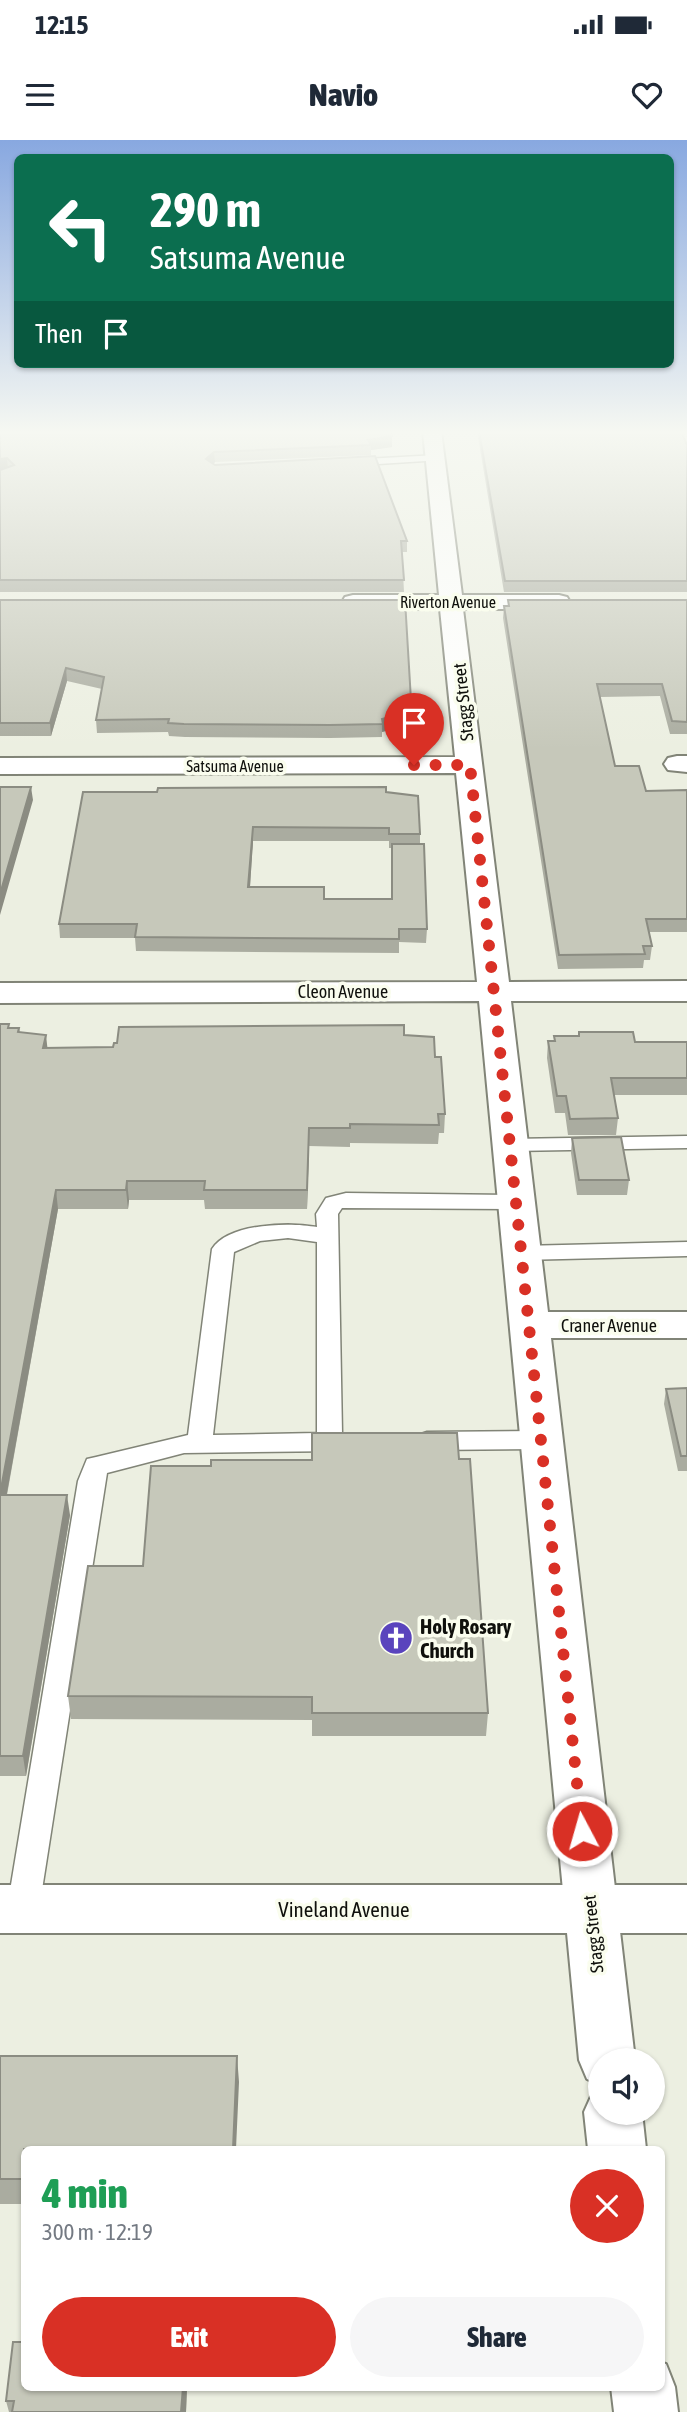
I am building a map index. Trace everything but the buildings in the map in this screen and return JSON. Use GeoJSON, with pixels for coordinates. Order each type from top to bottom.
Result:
{"type":"FeatureCollection","features":[{"type":"Feature","properties":{"kind":"street","name":"Stagg Street"},"geometry":{"type":"LineString","coordinates":[[445,537],[606,2048]]}},
{"type":"Feature","properties":{"kind":"street","name":"Riverton Avenue"},"geometry":{"type":"LineString","coordinates":[[329,602],[576,602]]}},
{"type":"Feature","properties":{"kind":"street","name":"Satsuma Avenue"},"geometry":{"type":"LineString","coordinates":[[0,766],[470,765]]}},
{"type":"Feature","properties":{"kind":"street","name":"Cleon Avenue"},"geometry":{"type":"LineString","coordinates":[[0,993],[687,991]]}},
{"type":"Feature","properties":{"kind":"street","name":"Craner Avenue"},"geometry":{"type":"LineString","coordinates":[[530,1325],[687,1325]]}},
{"type":"Feature","properties":{"kind":"street","name":"Vineland Avenue"},"geometry":{"type":"LineString","coordinates":[[11,1909],[687,1909]]}},
{"type":"Feature","properties":{"kind":"street"},"geometry":{"type":"LineString","coordinates":[[614,2125],[617,2146]]}},
{"type":"Feature","properties":{"kind":"street"},"geometry":{"type":"LineString","coordinates":[[643,2391],[646,2412]]}},
{"type":"Feature","properties":{"kind":"lane"},"geometry":{"type":"LineString","coordinates":[[511,1145],[687,1142]]}},
{"type":"Feature","properties":{"kind":"lane"},"geometry":{"type":"LineString","coordinates":[[330,1442],[327,1214],[334,1203],[346,1200],[516,1202]]}},
{"type":"Feature","properties":{"kind":"lane"},"geometry":{"type":"LineString","coordinates":[[199,1444],[223,1250],[235,1241],[253,1234],[314,1232],[328,1238]]}},
{"type":"Feature","properties":{"kind":"lane"},"geometry":{"type":"LineString","coordinates":[[521,1253],[687,1249]]}},
{"type":"Feature","properties":{"kind":"lane"},"geometry":{"type":"LineString","coordinates":[[408,1441],[541,1440]]}},
{"type":"Feature","properties":{"kind":"lane"},"geometry":{"type":"LineString","coordinates":[[11,1909],[96,1466],[184,1444],[369,1442]]}},
{"type":"Feature","properties":{"kind":"place","name":"Holy Rosary Church"},"geometry":{"type":"Point","coordinates":[396,1638]}},
{"type":"Feature","properties":{"kind":"route"},"geometry":{"type":"LineString","coordinates":[[414,765],[470,765],[582,1831]]}}]}
